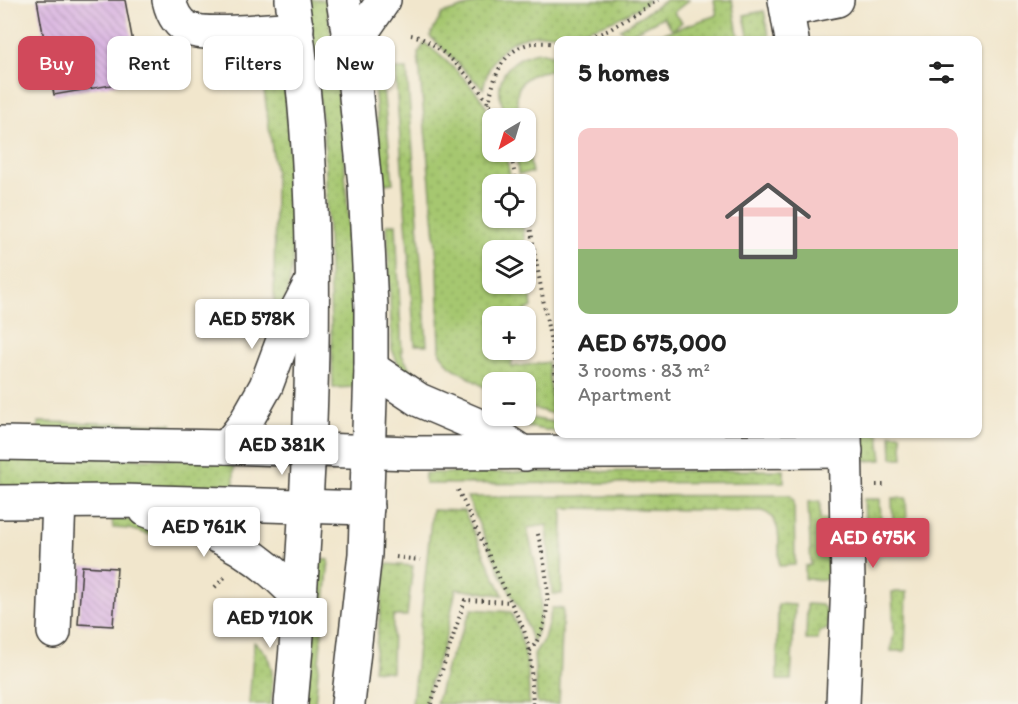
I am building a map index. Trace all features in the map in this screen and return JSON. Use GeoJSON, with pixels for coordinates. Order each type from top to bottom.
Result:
{"type":"FeatureCollection","features":[{"type":"Feature","properties":{"kind":"street"},"geometry":{"type":"LineString","coordinates":[[169,0],[171,11],[176,19],[183,26],[200,32],[294,14],[309,153],[313,279],[309,450],[291,704]]}},
{"type":"Feature","properties":{"kind":"street"},"geometry":{"type":"LineString","coordinates":[[343,0],[348,36]]}},
{"type":"Feature","properties":{"kind":"street"},"geometry":{"type":"LineString","coordinates":[[361,36],[384,0]]}},
{"type":"Feature","properties":{"kind":"street"},"geometry":{"type":"LineString","coordinates":[[788,17],[837,0]]}},
{"type":"Feature","properties":{"kind":"street"},"geometry":{"type":"LineString","coordinates":[[348,704],[365,554],[371,368],[369,246],[355,90]]}},
{"type":"Feature","properties":{"kind":"street"},"geometry":{"type":"LineString","coordinates":[[227,447],[244,425],[266,386],[288,327],[313,279]]}},
{"type":"Feature","properties":{"kind":"street"},"geometry":{"type":"LineString","coordinates":[[371,368],[419,400],[487,429],[525,454]]}},
{"type":"Feature","properties":{"kind":"street"},"geometry":{"type":"LineString","coordinates":[[0,443],[227,447],[368,453],[525,454],[845,442],[848,582],[843,704]]}},
{"type":"Feature","properties":{"kind":"street"},"geometry":{"type":"LineString","coordinates":[[54,632],[59,501]]}},
{"type":"Feature","properties":{"kind":"street"},"geometry":{"type":"LineString","coordinates":[[0,502],[122,501],[367,508]]}},
{"type":"Feature","properties":{"kind":"street"},"geometry":{"type":"LineString","coordinates":[[122,501],[202,530],[236,546],[271,571],[300,599]]}},
{"type":"Feature","properties":{"kind":"path"},"geometry":{"type":"LineString","coordinates":[[594,36],[609,30],[658,0]]}},
{"type":"Feature","properties":{"kind":"path"},"geometry":{"type":"LineString","coordinates":[[411,35],[427,40],[438,49],[468,78],[491,108]]}},
{"type":"Feature","properties":{"kind":"path"},"geometry":{"type":"LineString","coordinates":[[489,104],[495,77],[507,57],[528,44],[554,44]]}},
{"type":"Feature","properties":{"kind":"path"},"geometry":{"type":"LineString","coordinates":[[530,228],[554,360]]}},
{"type":"Feature","properties":{"kind":"path"},"geometry":{"type":"LineString","coordinates":[[458,490],[524,630],[530,652],[533,704]]}},
{"type":"Feature","properties":{"kind":"path"},"geometry":{"type":"LineString","coordinates":[[530,652],[543,628],[547,598],[545,568],[537,530]]}},
{"type":"Feature","properties":{"kind":"path"},"geometry":{"type":"LineString","coordinates":[[431,704],[465,600],[511,602]]}},
{"type":"Feature","properties":{"kind":"green space"},"geometry":{"type":"Polygon","coordinates":[[[308,0],[326,0],[331,36],[315,36],[315,61],[308,0]]]}},
{"type":"Feature","properties":{"kind":"green space"},"geometry":{"type":"Polygon","coordinates":[[[487,0],[649,0],[622,16],[593,27],[567,33],[528,36],[510,43],[492,63],[483,89],[430,36],[442,14],[487,0]]]}},
{"type":"Feature","properties":{"kind":"green space"},"geometry":{"type":"Polygon","coordinates":[[[666,0],[689,0],[674,12],[682,22],[673,30],[663,17],[628,35],[620,29],[666,0]]]}},
{"type":"Feature","properties":{"kind":"green space"},"geometry":{"type":"Polygon","coordinates":[[[714,0],[732,0],[738,36],[656,36],[717,15],[714,0]]]}},
{"type":"Feature","properties":{"kind":"green space"},"geometry":{"type":"Polygon","coordinates":[[[764,11],[769,36],[748,36],[744,15],[764,11]]]}},
{"type":"Feature","properties":{"kind":"green space"},"geometry":{"type":"Polygon","coordinates":[[[390,17],[392,21],[383,36],[379,36],[390,17]]]}},
{"type":"Feature","properties":{"kind":"green space"},"geometry":{"type":"Polygon","coordinates":[[[425,43],[465,79],[486,108],[482,108],[482,162],[507,162],[510,174],[482,174],[482,228],[523,228],[524,240],[482,240],[482,294],[531,294],[532,306],[482,306],[482,360],[512,360],[511,367],[548,362],[553,414],[536,409],[536,372],[482,372],[482,386],[450,366],[440,353],[438,269],[418,53],[425,43]]]}},
{"type":"Feature","properties":{"kind":"green space"},"geometry":{"type":"Polygon","coordinates":[[[538,52],[554,55],[554,71],[545,71],[527,78],[522,82],[517,95],[519,108],[504,108],[500,91],[501,82],[508,68],[522,58],[538,52]]]}},
{"type":"Feature","properties":{"kind":"green space"},"geometry":{"type":"Polygon","coordinates":[[[395,69],[407,69],[427,345],[415,345],[395,69]]]}},
{"type":"Feature","properties":{"kind":"green space"},"geometry":{"type":"Polygon","coordinates":[[[264,90],[285,90],[291,169],[293,262],[286,301],[274,319],[275,171],[264,90]]]}},
{"type":"Feature","properties":{"kind":"green space"},"geometry":{"type":"Polygon","coordinates":[[[318,90],[337,90],[347,193],[356,387],[333,388],[325,147],[318,90]]]}},
{"type":"Feature","properties":{"kind":"green space"},"geometry":{"type":"Polygon","coordinates":[[[374,90],[383,90],[393,183],[384,184],[374,90]]]}},
{"type":"Feature","properties":{"kind":"green space"},"geometry":{"type":"Polygon","coordinates":[[[517,162],[530,162],[532,173],[518,174],[517,162]]]}},
{"type":"Feature","properties":{"kind":"green space"},"geometry":{"type":"Polygon","coordinates":[[[387,224],[396,224],[402,355],[410,369],[424,380],[424,385],[401,371],[392,349],[387,224]]]}},
{"type":"Feature","properties":{"kind":"green space"},"geometry":{"type":"Polygon","coordinates":[[[536,419],[554,422],[554,431],[522,426],[536,426],[536,419]]]}},
{"type":"Feature","properties":{"kind":"green space"},"geometry":{"type":"Polygon","coordinates":[[[38,422],[172,424],[172,438],[38,435],[38,422]]]}},
{"type":"Feature","properties":{"kind":"green space"},"geometry":{"type":"Polygon","coordinates":[[[860,438],[879,438],[882,460],[862,461],[860,438]]]}},
{"type":"Feature","properties":{"kind":"green space"},"geometry":{"type":"Polygon","coordinates":[[[891,438],[901,438],[903,458],[892,458],[891,438]]]}},
{"type":"Feature","properties":{"kind":"green space"},"geometry":{"type":"Polygon","coordinates":[[[0,457],[234,460],[234,494],[0,491],[0,457]]]}},
{"type":"Feature","properties":{"kind":"green space"},"geometry":{"type":"Polygon","coordinates":[[[784,470],[784,482],[425,484],[425,473],[784,470]]]}},
{"type":"Feature","properties":{"kind":"green space"},"geometry":{"type":"Polygon","coordinates":[[[788,495],[794,502],[795,565],[779,566],[777,527],[770,515],[763,511],[563,508],[562,594],[552,594],[547,525],[527,528],[541,599],[538,628],[533,643],[523,616],[502,577],[467,497],[788,495]]]}},
{"type":"Feature","properties":{"kind":"green space"},"geometry":{"type":"Polygon","coordinates":[[[892,498],[906,498],[908,544],[894,545],[892,498]]]}},
{"type":"Feature","properties":{"kind":"green space"},"geometry":{"type":"Polygon","coordinates":[[[864,499],[880,499],[882,545],[866,545],[864,499]]]}},
{"type":"Feature","properties":{"kind":"green space"},"geometry":{"type":"Polygon","coordinates":[[[820,501],[820,519],[828,520],[828,580],[805,579],[805,566],[811,565],[808,502],[820,501]]]}},
{"type":"Feature","properties":{"kind":"green space"},"geometry":{"type":"Polygon","coordinates":[[[432,510],[464,511],[503,595],[456,589],[445,641],[432,676],[425,704],[412,704],[432,510]]]}},
{"type":"Feature","properties":{"kind":"green space"},"geometry":{"type":"Polygon","coordinates":[[[112,518],[146,522],[162,528],[158,537],[129,529],[113,528],[112,518]]]}},
{"type":"Feature","properties":{"kind":"green space"},"geometry":{"type":"Polygon","coordinates":[[[317,559],[329,560],[315,704],[304,704],[317,559]]]}},
{"type":"Feature","properties":{"kind":"green space"},"geometry":{"type":"Polygon","coordinates":[[[386,564],[413,566],[407,616],[393,616],[392,672],[373,670],[386,564]]]}},
{"type":"Feature","properties":{"kind":"green space"},"geometry":{"type":"Polygon","coordinates":[[[892,592],[907,592],[905,651],[891,651],[894,631],[892,592]]]}},
{"type":"Feature","properties":{"kind":"green space"},"geometry":{"type":"Polygon","coordinates":[[[778,604],[795,605],[791,680],[777,680],[778,604]]]}},
{"type":"Feature","properties":{"kind":"green space"},"geometry":{"type":"Polygon","coordinates":[[[807,604],[822,605],[827,611],[828,629],[819,632],[818,640],[806,640],[807,604]]]}},
{"type":"Feature","properties":{"kind":"green space"},"geometry":{"type":"Polygon","coordinates":[[[552,608],[563,608],[559,704],[537,704],[534,654],[544,639],[552,608]]]}},
{"type":"Feature","properties":{"kind":"green space"},"geometry":{"type":"Polygon","coordinates":[[[472,609],[511,612],[526,657],[529,704],[436,704],[447,665],[472,609]]]}},
{"type":"Feature","properties":{"kind":"green space"},"geometry":{"type":"Polygon","coordinates":[[[254,642],[266,654],[270,662],[272,670],[271,704],[249,704],[254,642]]]}},
{"type":"Feature","properties":{"kind":"building"},"geometry":{"type":"Polygon","coordinates":[[[37,0],[125,0],[132,36],[107,36],[107,86],[95,88],[95,36],[43,36],[37,0]]]}},
{"type":"Feature","properties":{"kind":"building"},"geometry":{"type":"Polygon","coordinates":[[[53,90],[83,90],[54,95],[53,90]]]}},
{"type":"Feature","properties":{"kind":"building"},"geometry":{"type":"Polygon","coordinates":[[[82,566],[117,568],[113,626],[78,624],[82,566]]]}}]}
